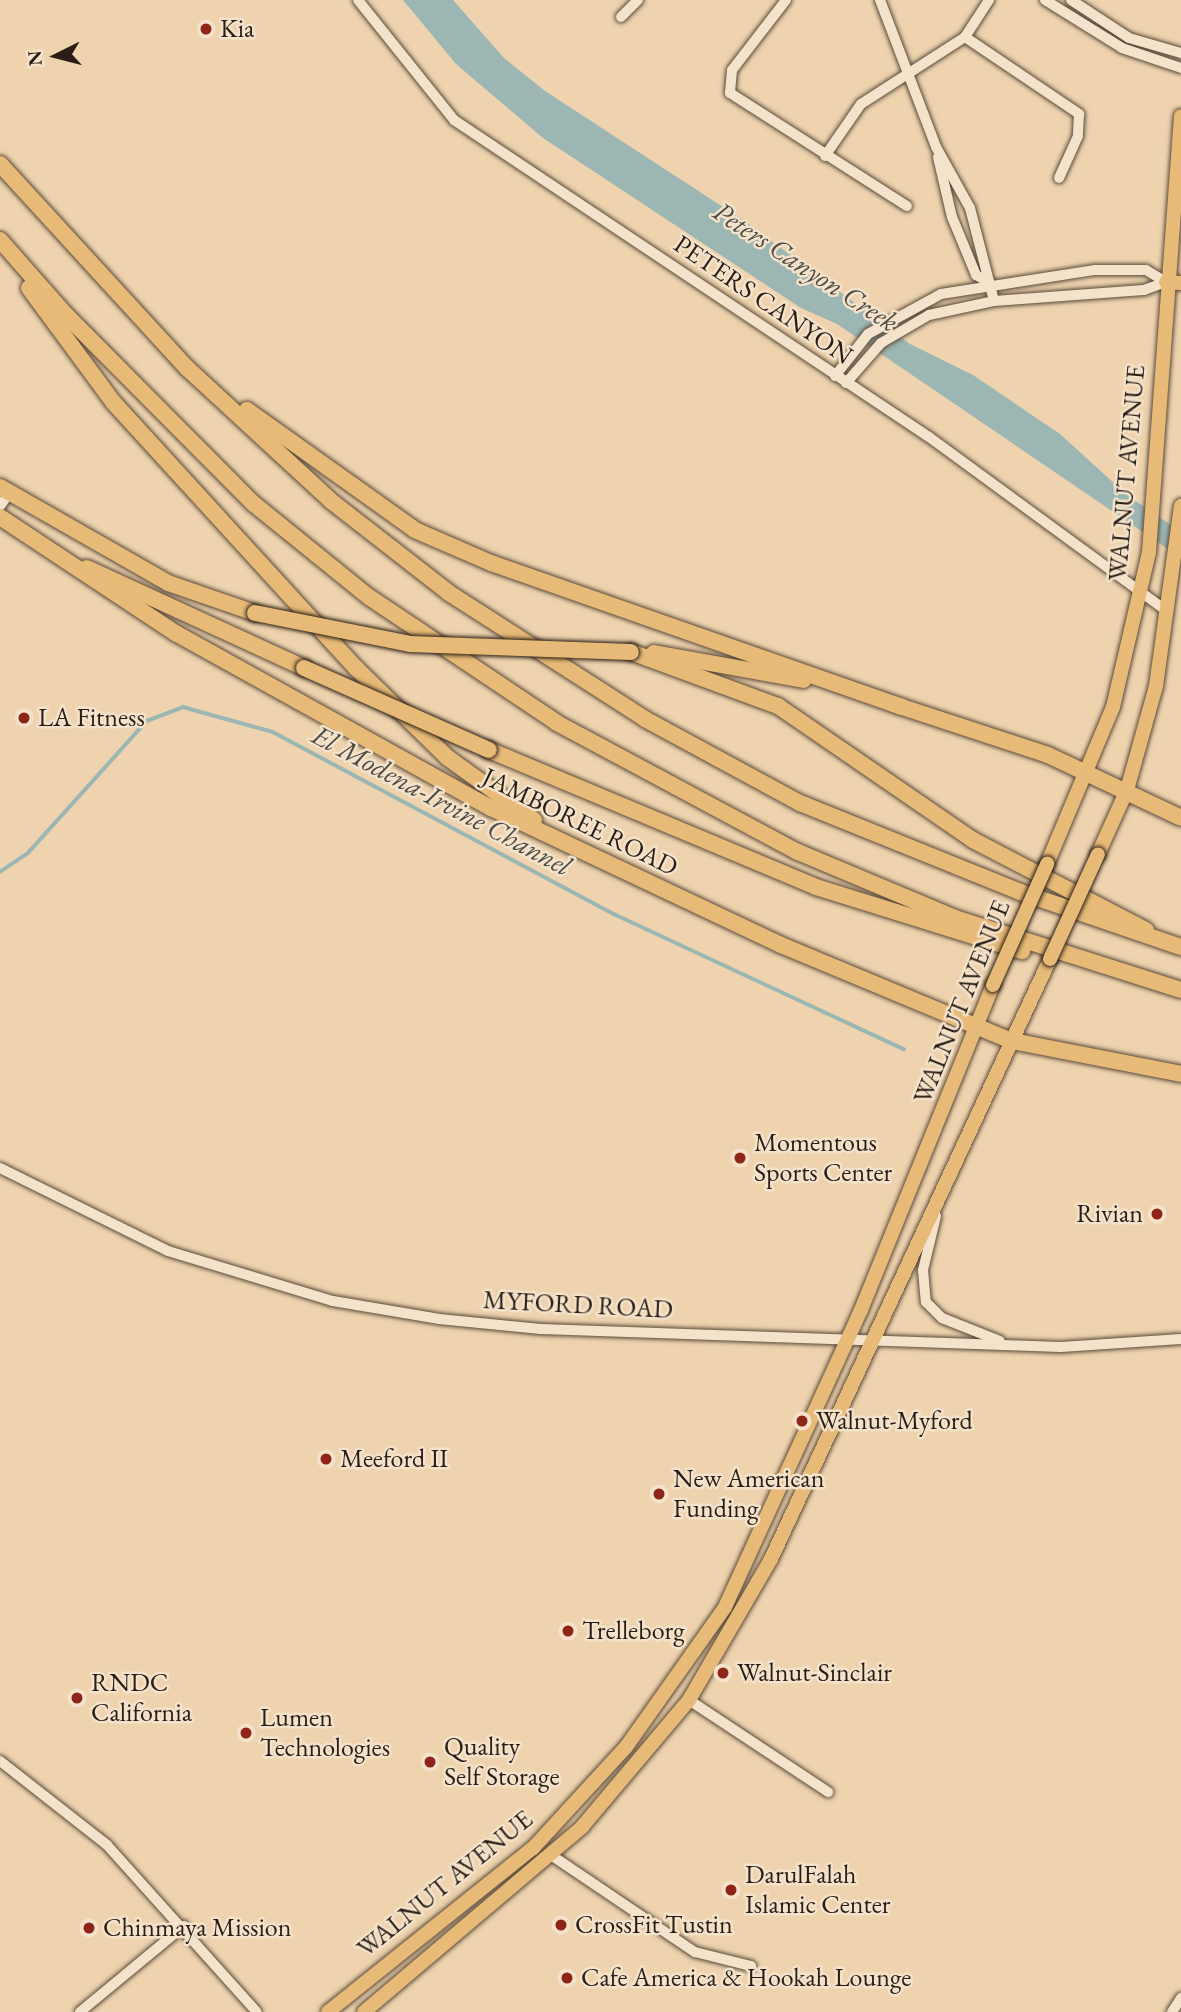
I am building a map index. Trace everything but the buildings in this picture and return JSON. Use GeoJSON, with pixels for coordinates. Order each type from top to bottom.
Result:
{"type":"FeatureCollection","features":[{"type":"Feature","properties":{"kind":"highway"},"geometry":{"type":"LineString","coordinates":[[0,164],[153,333],[331,501],[449,593],[645,719],[832,817],[1020,892],[1181,947]]}},
{"type":"Feature","properties":{"kind":"highway"},"geometry":{"type":"LineString","coordinates":[[0,240],[113,402],[356,669],[449,758],[577,849]]}},
{"type":"Feature","properties":{"kind":"highway"},"geometry":{"type":"LineString","coordinates":[[0,240],[66,316],[254,504],[369,597],[487,678],[625,764],[798,852],[955,918],[1181,990]]}},
{"type":"Feature","properties":{"kind":"highway"},"geometry":{"type":"LineString","coordinates":[[153,333],[290,446],[415,530],[491,563],[1087,772],[1181,818]]}},
{"type":"Feature","properties":{"kind":"highway"},"geometry":{"type":"LineString","coordinates":[[3,496],[168,583],[255,613],[410,643],[691,656],[903,707]]}},
{"type":"Feature","properties":{"kind":"highway","name":"JAMBOREE ROAD"},"geometry":{"type":"LineString","coordinates":[[0,517],[177,634],[577,849],[864,985],[1012,1041],[1178,1075]]}},
{"type":"Feature","properties":{"kind":"highway"},"geometry":{"type":"LineString","coordinates":[[51,550],[304,668],[489,750],[816,887],[1002,946],[1158,983]]}},
{"type":"Feature","properties":{"kind":"highway"},"geometry":{"type":"LineString","coordinates":[[631,652],[778,706],[951,827],[1162,941]]}},
{"type":"Feature","properties":{"kind":"main road","name":"WALNUT AVENUE"},"geometry":{"type":"LineString","coordinates":[[328,2012],[533,1848],[666,1696],[756,1551],[848,1340],[993,985],[1113,707],[1142,593],[1149,552],[1174,283],[1181,116]]}},
{"type":"Feature","properties":{"kind":"main road","name":"WALNUT AVENUE"},"geometry":{"type":"LineString","coordinates":[[364,2012],[551,1855],[613,1796],[689,1700],[771,1559],[870,1341],[1033,998],[1126,790],[1168,612],[1181,506]]}},
{"type":"Feature","properties":{"kind":"street","name":"PETERS CANYON"},"geometry":{"type":"LineString","coordinates":[[358,0],[454,120],[846,383],[1168,612]]}},
{"type":"Feature","properties":{"kind":"street"},"geometry":{"type":"LineString","coordinates":[[621,17],[638,0]]}},
{"type":"Feature","properties":{"kind":"street"},"geometry":{"type":"LineString","coordinates":[[786,0],[732,71],[727,88],[825,156],[907,206]]}},
{"type":"Feature","properties":{"kind":"street"},"geometry":{"type":"LineString","coordinates":[[880,0],[936,147],[951,212],[976,275],[990,283]]}},
{"type":"Feature","properties":{"kind":"street"},"geometry":{"type":"LineString","coordinates":[[825,156],[861,104],[965,37],[989,0]]}},
{"type":"Feature","properties":{"kind":"street"},"geometry":{"type":"LineString","coordinates":[[1071,0],[1129,38],[1181,53]]}},
{"type":"Feature","properties":{"kind":"street"},"geometry":{"type":"LineString","coordinates":[[1052,2],[1130,53],[1181,68]]}},
{"type":"Feature","properties":{"kind":"street"},"geometry":{"type":"LineString","coordinates":[[965,37],[1079,114],[1078,136],[1059,178]]}},
{"type":"Feature","properties":{"kind":"street"},"geometry":{"type":"LineString","coordinates":[[936,147],[967,203],[994,301]]}},
{"type":"Feature","properties":{"kind":"street"},"geometry":{"type":"LineString","coordinates":[[951,212],[967,203]]}},
{"type":"Feature","properties":{"kind":"street"},"geometry":{"type":"LineString","coordinates":[[835,376],[851,353],[896,315],[942,294],[990,283],[1095,270],[1146,270],[1174,283]]}},
{"type":"Feature","properties":{"kind":"street"},"geometry":{"type":"LineString","coordinates":[[846,383],[862,360],[910,324],[994,301],[1143,290],[1174,283]]}},
{"type":"Feature","properties":{"kind":"street","name":"MYFORD ROAD"},"geometry":{"type":"LineString","coordinates":[[0,1168],[168,1251],[333,1301],[541,1329],[1097,1348],[1181,1339]]}},
{"type":"Feature","properties":{"kind":"street"},"geometry":{"type":"LineString","coordinates":[[950,1170],[928,1244],[926,1302],[955,1325],[1009,1344]]}},
{"type":"Feature","properties":{"kind":"street"},"geometry":{"type":"LineString","coordinates":[[689,1700],[828,1792]]}},
{"type":"Feature","properties":{"kind":"street"},"geometry":{"type":"LineString","coordinates":[[0,1761],[98,1837],[184,1926],[257,2012]]}},
{"type":"Feature","properties":{"kind":"street"},"geometry":{"type":"LineString","coordinates":[[551,1855],[695,1952],[751,1966]]}},
{"type":"Feature","properties":{"kind":"street"},"geometry":{"type":"LineString","coordinates":[[80,2012],[184,1926]]}},
{"type":"Feature","properties":{"kind":"street"},"geometry":{"type":"LineString","coordinates":[[1172,2012],[1181,1998]]}},
{"type":"Feature","properties":{"kind":"water"},"geometry":{"type":"Polygon","coordinates":[[[403,0],[453,0],[504,58],[545,91],[746,222],[910,344],[973,375],[1060,434],[1127,495],[1181,532],[1181,558],[837,324],[801,308],[543,138],[456,64],[403,0]]]}},
{"type":"Feature","properties":{"kind":"waterway","name":"El Modena-Irvine Channel"},"geometry":{"type":"LineString","coordinates":[[0,872],[28,853],[147,721],[183,707],[273,732],[614,914],[904,1049]]}},
{"type":"Feature","properties":{"kind":"place","name":"Kia"},"geometry":{"type":"Point","coordinates":[206,29]}},
{"type":"Feature","properties":{"kind":"place","name":"LA Fitness"},"geometry":{"type":"Point","coordinates":[24,718]}},
{"type":"Feature","properties":{"kind":"place","name":"Momentous Sports Center"},"geometry":{"type":"Point","coordinates":[740,1158]}},
{"type":"Feature","properties":{"kind":"place","name":"Rivian"},"geometry":{"type":"Point","coordinates":[1157,1214]}},
{"type":"Feature","properties":{"kind":"place","name":"Walnut-Myford"},"geometry":{"type":"Point","coordinates":[802,1421]}},
{"type":"Feature","properties":{"kind":"place","name":"Meeford II"},"geometry":{"type":"Point","coordinates":[326,1459]}},
{"type":"Feature","properties":{"kind":"place","name":"New American Funding"},"geometry":{"type":"Point","coordinates":[659,1494]}},
{"type":"Feature","properties":{"kind":"place","name":"Trelleborg"},"geometry":{"type":"Point","coordinates":[568,1631]}},
{"type":"Feature","properties":{"kind":"place","name":"Walnut-Sinclair"},"geometry":{"type":"Point","coordinates":[723,1673]}},
{"type":"Feature","properties":{"kind":"place","name":"RNDC California"},"geometry":{"type":"Point","coordinates":[77,1698]}},
{"type":"Feature","properties":{"kind":"place","name":"Lumen Technologies"},"geometry":{"type":"Point","coordinates":[246,1733]}},
{"type":"Feature","properties":{"kind":"place","name":"Quality Self Storage"},"geometry":{"type":"Point","coordinates":[430,1762]}},
{"type":"Feature","properties":{"kind":"place","name":"DarulFalah Islamic Center"},"geometry":{"type":"Point","coordinates":[731,1890]}},
{"type":"Feature","properties":{"kind":"place","name":"CrossFit Tustin"},"geometry":{"type":"Point","coordinates":[561,1925]}},
{"type":"Feature","properties":{"kind":"place","name":"Chinmaya Mission"},"geometry":{"type":"Point","coordinates":[89,1928]}},
{"type":"Feature","properties":{"kind":"place","name":"Cafe America & Hookah Lounge"},"geometry":{"type":"Point","coordinates":[567,1978]}},
{"type":"Feature","properties":{"kind":"water label","name":"Peters Canyon Creek"},"geometry":{"type":"Point","coordinates":[806,266]}}]}
